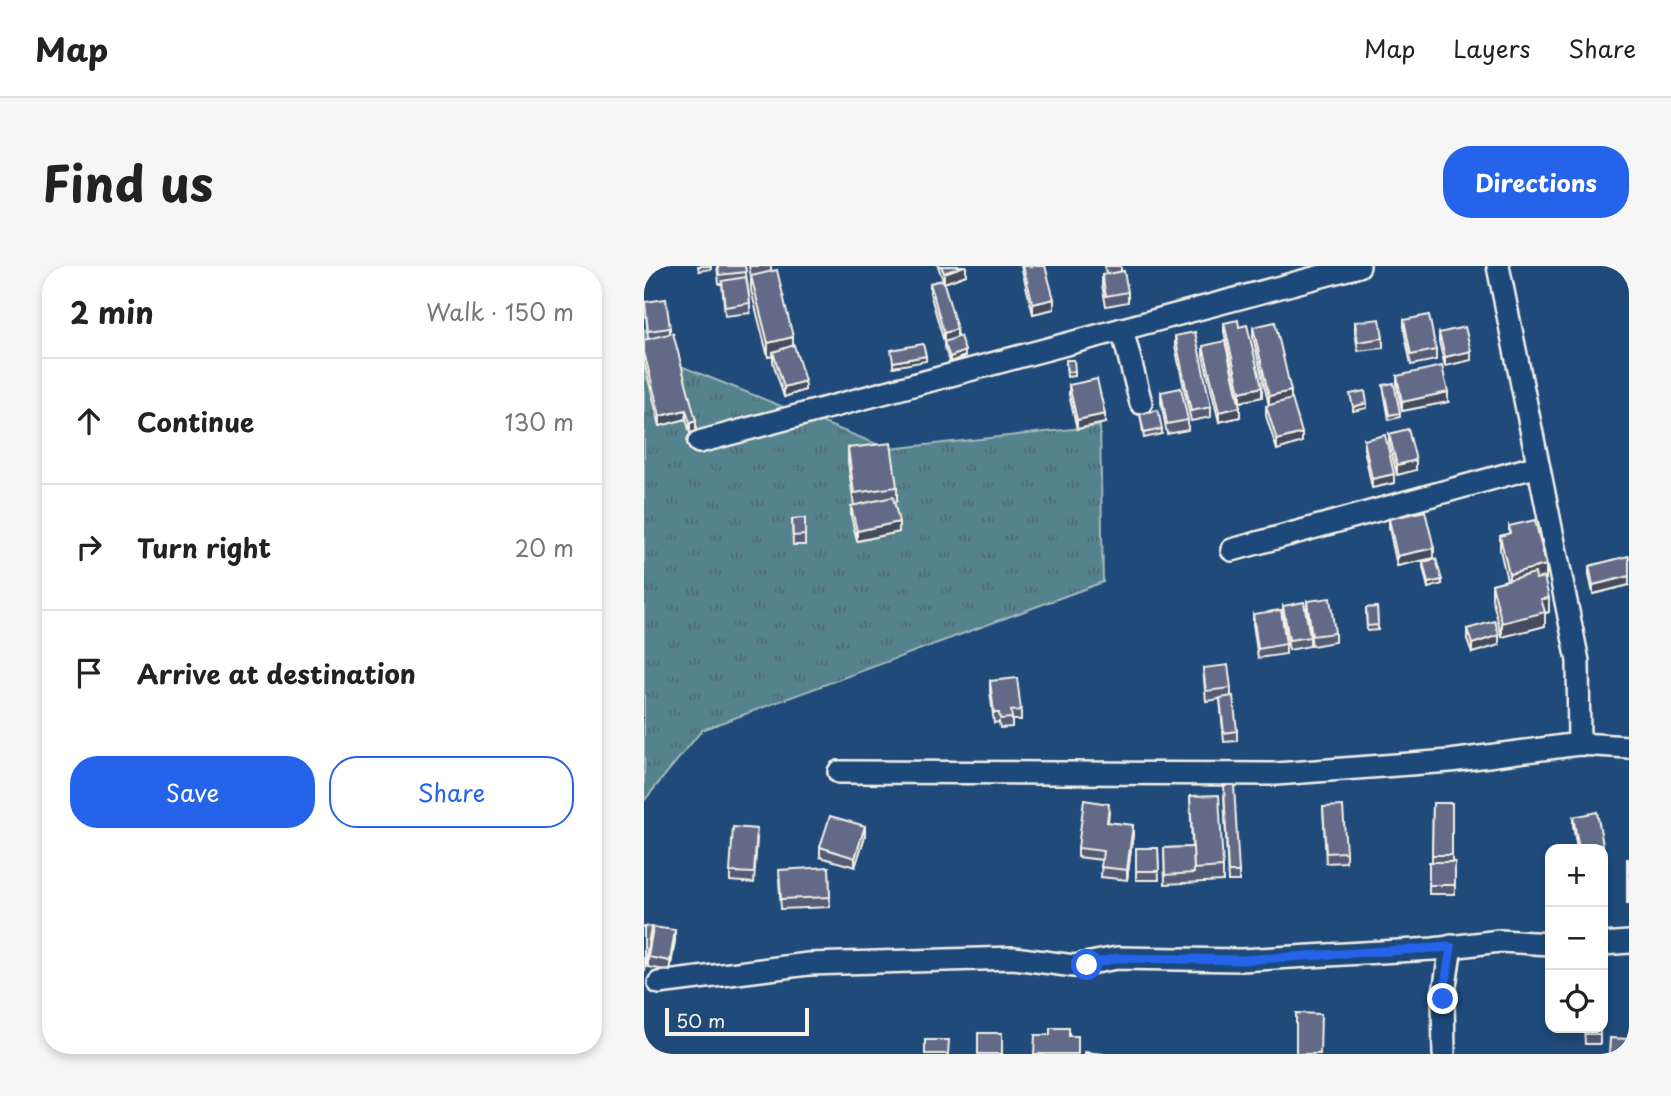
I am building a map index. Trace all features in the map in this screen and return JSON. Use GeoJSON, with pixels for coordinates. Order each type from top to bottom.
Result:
{"type":"FeatureCollection","features":[{"type":"Feature","properties":{"kind":"street"},"geometry":{"type":"LineString","coordinates":[[699,442],[1359,266]]}},
{"type":"Feature","properties":{"kind":"street"},"geometry":{"type":"LineString","coordinates":[[1498,266],[1578,661],[1579,744]]}},
{"type":"Feature","properties":{"kind":"street"},"geometry":{"type":"LineString","coordinates":[[1122,329],[1140,402]]}},
{"type":"Feature","properties":{"kind":"street"},"geometry":{"type":"LineString","coordinates":[[1232,550],[1538,466]]}},
{"type":"Feature","properties":{"kind":"street"},"geometry":{"type":"LineString","coordinates":[[839,772],[1276,774],[1450,761],[1579,744],[1629,747]]}},
{"type":"Feature","properties":{"kind":"street"},"geometry":{"type":"LineString","coordinates":[[659,983],[808,964],[1014,958],[1074,966],[1117,958],[1241,960],[1500,942],[1545,944]]}},
{"type":"Feature","properties":{"kind":"street"},"geometry":{"type":"LineString","coordinates":[[1608,944],[1629,943]]}},
{"type":"Feature","properties":{"kind":"street"},"geometry":{"type":"LineString","coordinates":[[1444,1054],[1443,999],[1451,947]]}},
{"type":"Feature","properties":{"kind":"green space"},"geometry":{"type":"Polygon","coordinates":[[[644,329],[678,365],[889,449],[1100,426],[1103,582],[702,730],[644,801],[644,329]]]}},
{"type":"Feature","properties":{"kind":"building"},"geometry":{"type":"Polygon","coordinates":[[[718,266],[745,266],[746,272],[719,275],[718,266]]]}},
{"type":"Feature","properties":{"kind":"building"},"geometry":{"type":"Polygon","coordinates":[[[941,266],[964,266],[944,273],[941,266]]]}},
{"type":"Feature","properties":{"kind":"building"},"geometry":{"type":"Polygon","coordinates":[[[1023,266],[1045,266],[1054,299],[1033,304],[1023,266]]]}},
{"type":"Feature","properties":{"kind":"building"},"geometry":{"type":"Polygon","coordinates":[[[777,270],[793,337],[768,343],[751,276],[777,270]]]}},
{"type":"Feature","properties":{"kind":"building"},"geometry":{"type":"Polygon","coordinates":[[[1124,271],[1128,292],[1106,296],[1102,275],[1124,271]]]}},
{"type":"Feature","properties":{"kind":"building"},"geometry":{"type":"Polygon","coordinates":[[[746,277],[750,303],[725,307],[722,281],[746,277]]]}},
{"type":"Feature","properties":{"kind":"building"},"geometry":{"type":"Polygon","coordinates":[[[943,280],[957,329],[944,333],[930,283],[943,280]]]}},
{"type":"Feature","properties":{"kind":"building"},"geometry":{"type":"Polygon","coordinates":[[[666,299],[670,328],[648,331],[645,302],[666,299]]]}},
{"type":"Feature","properties":{"kind":"building"},"geometry":{"type":"Polygon","coordinates":[[[1429,315],[1436,350],[1411,355],[1404,320],[1429,315]]]}},
{"type":"Feature","properties":{"kind":"building"},"geometry":{"type":"Polygon","coordinates":[[[1380,319],[1383,338],[1358,342],[1355,322],[1380,319]]]}},
{"type":"Feature","properties":{"kind":"building"},"geometry":{"type":"Polygon","coordinates":[[[1238,320],[1239,327],[1247,325],[1262,387],[1240,392],[1224,323],[1238,320]]]}},
{"type":"Feature","properties":{"kind":"building"},"geometry":{"type":"Polygon","coordinates":[[[1275,322],[1291,391],[1269,396],[1253,327],[1275,322]]]}},
{"type":"Feature","properties":{"kind":"building"},"geometry":{"type":"Polygon","coordinates":[[[1465,327],[1471,351],[1445,357],[1439,333],[1465,327]]]}},
{"type":"Feature","properties":{"kind":"building"},"geometry":{"type":"Polygon","coordinates":[[[1195,332],[1211,407],[1191,411],[1175,336],[1195,332]]]}},
{"type":"Feature","properties":{"kind":"building"},"geometry":{"type":"Polygon","coordinates":[[[673,333],[696,421],[690,423],[686,410],[660,416],[644,352],[644,340],[673,333]]]}},
{"type":"Feature","properties":{"kind":"building"},"geometry":{"type":"Polygon","coordinates":[[[960,336],[965,351],[950,357],[944,342],[960,336]]]}},
{"type":"Feature","properties":{"kind":"building"},"geometry":{"type":"Polygon","coordinates":[[[1225,341],[1240,407],[1219,412],[1203,346],[1225,341]]]}},
{"type":"Feature","properties":{"kind":"building"},"geometry":{"type":"Polygon","coordinates":[[[923,344],[926,356],[893,362],[891,350],[923,344]]]}},
{"type":"Feature","properties":{"kind":"building"},"geometry":{"type":"Polygon","coordinates":[[[794,345],[805,381],[784,387],[773,352],[794,345]]]}},
{"type":"Feature","properties":{"kind":"building"},"geometry":{"type":"Polygon","coordinates":[[[1066,360],[1074,360],[1075,371],[1067,372],[1066,360]]]}},
{"type":"Feature","properties":{"kind":"building"},"geometry":{"type":"Polygon","coordinates":[[[1442,366],[1448,392],[1402,402],[1397,376],[1442,366]]]}},
{"type":"Feature","properties":{"kind":"building"},"geometry":{"type":"Polygon","coordinates":[[[1097,379],[1105,414],[1077,420],[1069,385],[1097,379]]]}},
{"type":"Feature","properties":{"kind":"building"},"geometry":{"type":"Polygon","coordinates":[[[1394,383],[1400,413],[1389,415],[1383,385],[1394,383]]]}},
{"type":"Feature","properties":{"kind":"building"},"geometry":{"type":"Polygon","coordinates":[[[1181,388],[1188,420],[1167,424],[1161,392],[1181,388]]]}},
{"type":"Feature","properties":{"kind":"building"},"geometry":{"type":"Polygon","coordinates":[[[1365,391],[1367,403],[1353,407],[1350,394],[1365,391]]]}},
{"type":"Feature","properties":{"kind":"building"},"geometry":{"type":"Polygon","coordinates":[[[1292,399],[1302,433],[1277,440],[1266,406],[1292,399]]]}},
{"type":"Feature","properties":{"kind":"building"},"geometry":{"type":"Polygon","coordinates":[[[1158,410],[1162,429],[1144,433],[1140,414],[1158,410]]]}},
{"type":"Feature","properties":{"kind":"building"},"geometry":{"type":"Polygon","coordinates":[[[1408,429],[1416,460],[1397,465],[1389,434],[1408,429]]]}},
{"type":"Feature","properties":{"kind":"building"},"geometry":{"type":"Polygon","coordinates":[[[1385,435],[1394,474],[1372,479],[1364,440],[1385,435]]]}},
{"type":"Feature","properties":{"kind":"building"},"geometry":{"type":"Polygon","coordinates":[[[891,443],[897,487],[854,493],[848,448],[891,443]]]}},
{"type":"Feature","properties":{"kind":"building"},"geometry":{"type":"Polygon","coordinates":[[[893,497],[899,522],[857,531],[851,506],[893,497]]]}},
{"type":"Feature","properties":{"kind":"building"},"geometry":{"type":"Polygon","coordinates":[[[1425,511],[1434,548],[1397,556],[1389,519],[1425,511]]]}},
{"type":"Feature","properties":{"kind":"building"},"geometry":{"type":"Polygon","coordinates":[[[805,518],[805,535],[793,536],[792,519],[805,518]]]}},
{"type":"Feature","properties":{"kind":"building"},"geometry":{"type":"Polygon","coordinates":[[[1535,520],[1546,565],[1509,574],[1500,536],[1510,533],[1509,526],[1535,520]]]}},
{"type":"Feature","properties":{"kind":"building"},"geometry":{"type":"Polygon","coordinates":[[[1629,556],[1629,576],[1593,585],[1589,566],[1629,556]]]}},
{"type":"Feature","properties":{"kind":"building"},"geometry":{"type":"Polygon","coordinates":[[[1436,559],[1442,580],[1428,583],[1423,562],[1436,559]]]}},
{"type":"Feature","properties":{"kind":"building"},"geometry":{"type":"Polygon","coordinates":[[[1535,573],[1536,579],[1544,577],[1549,598],[1541,599],[1545,612],[1502,623],[1492,584],[1535,573]]]}},
{"type":"Feature","properties":{"kind":"building"},"geometry":{"type":"Polygon","coordinates":[[[1330,598],[1335,633],[1312,636],[1307,601],[1330,598]]]}},
{"type":"Feature","properties":{"kind":"building"},"geometry":{"type":"Polygon","coordinates":[[[1304,602],[1310,637],[1289,640],[1283,606],[1304,602]]]}},
{"type":"Feature","properties":{"kind":"building"},"geometry":{"type":"Polygon","coordinates":[[[1377,607],[1378,625],[1367,626],[1366,608],[1377,607]]]}},
{"type":"Feature","properties":{"kind":"building"},"geometry":{"type":"Polygon","coordinates":[[[1281,610],[1286,644],[1258,649],[1253,614],[1281,610]]]}},
{"type":"Feature","properties":{"kind":"building"},"geometry":{"type":"Polygon","coordinates":[[[1495,621],[1499,635],[1472,644],[1467,629],[1495,621]]]}},
{"type":"Feature","properties":{"kind":"building"},"geometry":{"type":"Polygon","coordinates":[[[1228,665],[1231,688],[1206,691],[1203,668],[1228,665]]]}},
{"type":"Feature","properties":{"kind":"building"},"geometry":{"type":"Polygon","coordinates":[[[1017,678],[1021,710],[1011,711],[1012,718],[1000,719],[999,713],[994,713],[990,681],[1017,678]]]}},
{"type":"Feature","properties":{"kind":"building"},"geometry":{"type":"Polygon","coordinates":[[[1233,696],[1237,731],[1224,733],[1220,698],[1233,696]]]}},
{"type":"Feature","properties":{"kind":"building"},"geometry":{"type":"Polygon","coordinates":[[[1224,785],[1234,785],[1239,872],[1228,872],[1224,785]]]}},
{"type":"Feature","properties":{"kind":"building"},"geometry":{"type":"Polygon","coordinates":[[[1219,795],[1223,867],[1194,869],[1190,796],[1219,795]]]}},
{"type":"Feature","properties":{"kind":"building"},"geometry":{"type":"Polygon","coordinates":[[[1084,800],[1109,804],[1107,822],[1133,825],[1127,870],[1101,867],[1103,851],[1078,848],[1084,800]]]}},
{"type":"Feature","properties":{"kind":"building"},"geometry":{"type":"Polygon","coordinates":[[[1433,803],[1452,803],[1452,855],[1432,855],[1433,803]]]}},
{"type":"Feature","properties":{"kind":"building"},"geometry":{"type":"Polygon","coordinates":[[[1343,806],[1346,852],[1326,853],[1323,807],[1343,806]]]}},
{"type":"Feature","properties":{"kind":"building"},"geometry":{"type":"Polygon","coordinates":[[[1597,812],[1603,844],[1578,844],[1573,817],[1597,812]]]}},
{"type":"Feature","properties":{"kind":"building"},"geometry":{"type":"Polygon","coordinates":[[[830,816],[865,826],[855,858],[820,847],[830,816]]]}},
{"type":"Feature","properties":{"kind":"building"},"geometry":{"type":"Polygon","coordinates":[[[733,827],[757,829],[754,873],[730,872],[733,827]]]}},
{"type":"Feature","properties":{"kind":"building"},"geometry":{"type":"Polygon","coordinates":[[[1193,847],[1194,873],[1165,875],[1164,848],[1193,847]]]}},
{"type":"Feature","properties":{"kind":"building"},"geometry":{"type":"Polygon","coordinates":[[[1136,848],[1158,848],[1159,871],[1136,871],[1136,848]]]}},
{"type":"Feature","properties":{"kind":"building"},"geometry":{"type":"Polygon","coordinates":[[[1629,859],[1629,893],[1627,893],[1629,859]]]}},
{"type":"Feature","properties":{"kind":"building"},"geometry":{"type":"Polygon","coordinates":[[[1429,862],[1455,862],[1455,885],[1429,885],[1429,862]]]}},
{"type":"Feature","properties":{"kind":"building"},"geometry":{"type":"Polygon","coordinates":[[[829,867],[830,897],[781,899],[779,870],[829,867]]]}},
{"type":"Feature","properties":{"kind":"building"},"geometry":{"type":"Polygon","coordinates":[[[644,926],[651,927],[645,962],[644,962],[644,926]]]}},
{"type":"Feature","properties":{"kind":"building"},"geometry":{"type":"Polygon","coordinates":[[[653,927],[675,930],[670,961],[648,957],[653,927]]]}},
{"type":"Feature","properties":{"kind":"building"},"geometry":{"type":"Polygon","coordinates":[[[1296,1013],[1321,1014],[1320,1054],[1296,1054],[1296,1013]]]}},
{"type":"Feature","properties":{"kind":"building"},"geometry":{"type":"Polygon","coordinates":[[[1050,1028],[1069,1028],[1069,1036],[1078,1036],[1078,1054],[1034,1054],[1035,1035],[1050,1035],[1050,1028]]]}},
{"type":"Feature","properties":{"kind":"building"},"geometry":{"type":"Polygon","coordinates":[[[978,1033],[1002,1033],[1002,1054],[978,1054],[978,1033]]]}},
{"type":"Feature","properties":{"kind":"building"},"geometry":{"type":"Polygon","coordinates":[[[1610,1038],[1629,1039],[1629,1054],[1609,1054],[1610,1038]]]}},
{"type":"Feature","properties":{"kind":"building"},"geometry":{"type":"Polygon","coordinates":[[[925,1040],[949,1040],[948,1054],[925,1054],[925,1040]]]}},
{"type":"Feature","properties":{"kind":"route"},"geometry":{"type":"LineString","coordinates":[[1087,965],[1117,958],[1241,960],[1451,947],[1443,999]]}}]}
